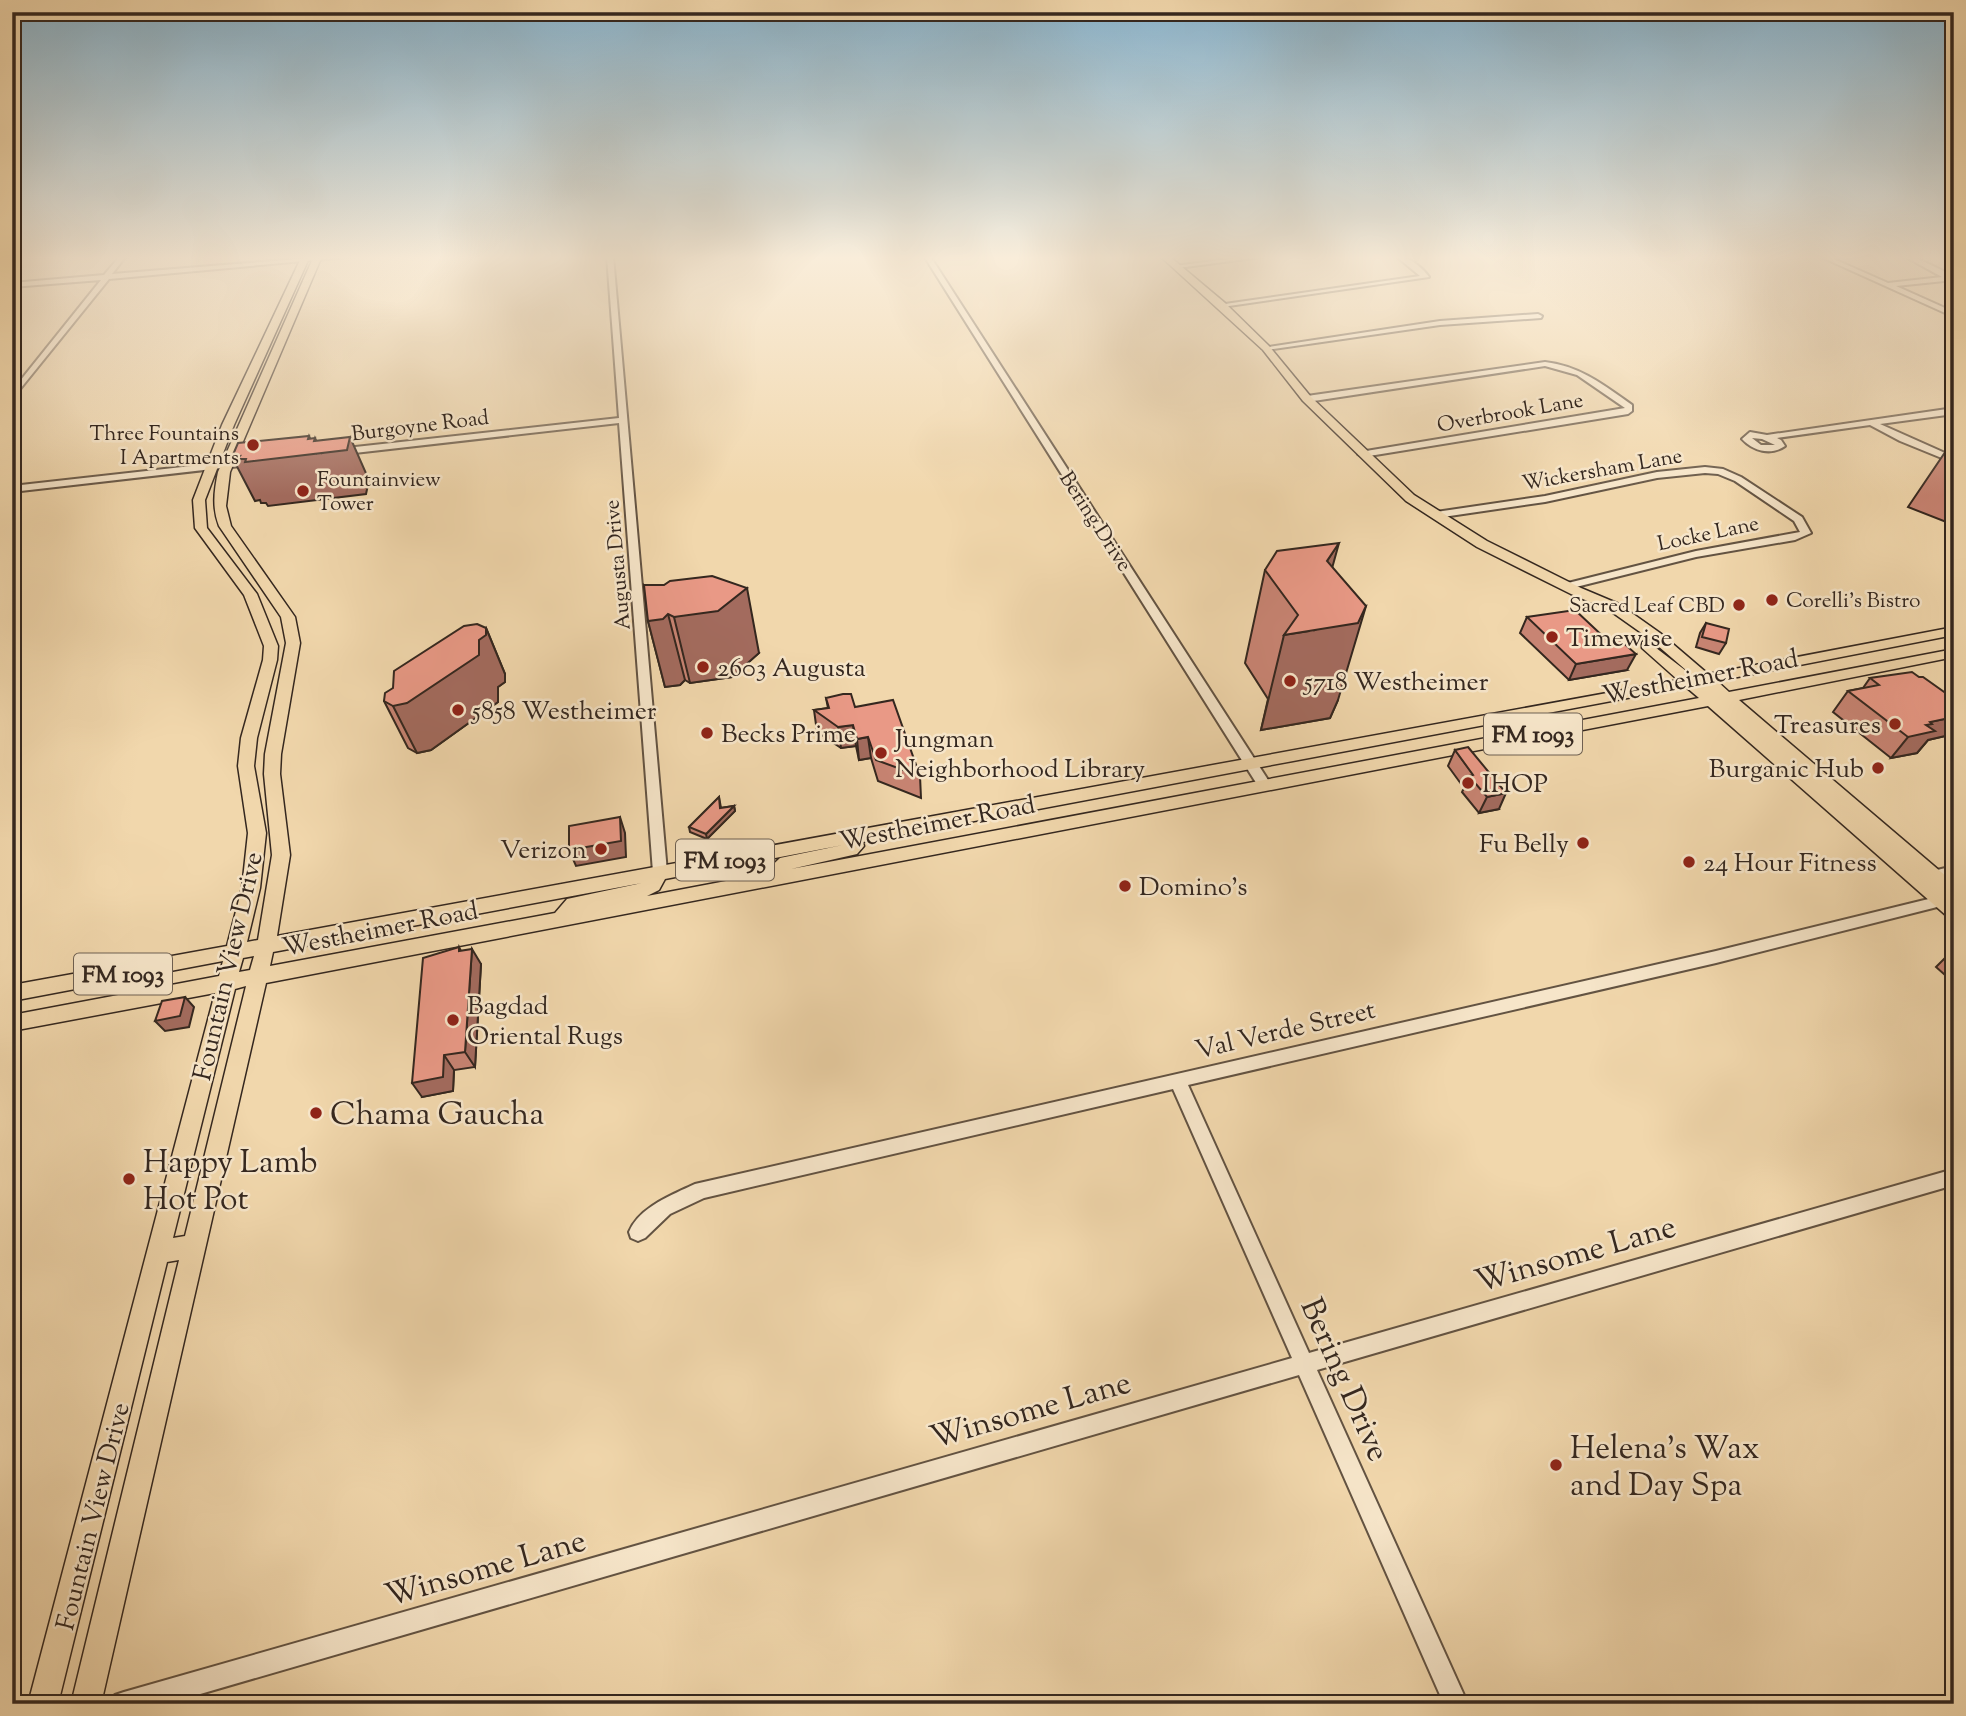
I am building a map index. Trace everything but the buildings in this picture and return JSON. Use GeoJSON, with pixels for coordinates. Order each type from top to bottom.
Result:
{"type":"FeatureCollection","features":[{"type":"Feature","properties":{"kind":"main road","name":"Fountain View Drive"},"geometry":{"type":"LineString","coordinates":[[43,1704],[251,887],[257,833],[248,788],[249,738],[270,660],[271,646],[250,594],[201,528],[198,500],[270,336]]}},
{"type":"Feature","properties":{"kind":"main road","name":"Fountain View Drive"},"geometry":{"type":"LineString","coordinates":[[86,1704],[259,978],[281,855],[273,782],[293,643],[288,617],[219,512],[220,492],[227,465],[283,336]]}},
{"type":"Feature","properties":{"kind":"main road"},"geometry":{"type":"LineString","coordinates":[[1254,336],[1307,399],[1410,498],[1482,544],[1572,588],[1589,593],[1706,679],[1719,699]]}},
{"type":"Feature","properties":{"kind":"main road"},"geometry":{"type":"LineString","coordinates":[[256,365],[272,363]]}},
{"type":"Feature","properties":{"kind":"main road"},"geometry":{"type":"LineString","coordinates":[[240,403],[255,401]]}},
{"type":"Feature","properties":{"kind":"main road"},"geometry":{"type":"LineString","coordinates":[[215,550],[237,543]]}},
{"type":"Feature","properties":{"kind":"main road"},"geometry":{"type":"LineString","coordinates":[[1630,625],[1689,682],[1719,699],[1951,901]]}},
{"type":"Feature","properties":{"kind":"main road","name":"Westheimer Road"},"geometry":{"type":"LineString","coordinates":[[12,993],[974,815],[1474,716],[1577,702],[1954,631]]}},
{"type":"Feature","properties":{"kind":"main road","name":"Westheimer Road"},"geometry":{"type":"LineString","coordinates":[[12,1023],[874,861],[1954,653]]}},
{"type":"Feature","properties":{"kind":"main road"},"geometry":{"type":"LineString","coordinates":[[270,660],[290,656]]}},
{"type":"Feature","properties":{"kind":"main road"},"geometry":{"type":"LineString","coordinates":[[1506,739],[1500,733],[1501,727],[1567,715],[1577,702]]}},
{"type":"Feature","properties":{"kind":"main road"},"geometry":{"type":"LineString","coordinates":[[1424,755],[1430,742],[1474,733],[1474,716]]}},
{"type":"Feature","properties":{"kind":"main road"},"geometry":{"type":"LineString","coordinates":[[248,788],[273,782]]}},
{"type":"Feature","properties":{"kind":"main road"},"geometry":{"type":"LineString","coordinates":[[874,861],[874,850],[880,843],[963,827],[974,815]]}},
{"type":"Feature","properties":{"kind":"main road"},"geometry":{"type":"LineString","coordinates":[[768,880],[786,863],[850,850],[855,846],[854,837]]}},
{"type":"Feature","properties":{"kind":"main road"},"geometry":{"type":"LineString","coordinates":[[561,919],[573,904],[647,889],[653,885],[660,872]]}},
{"type":"Feature","properties":{"kind":"main road"},"geometry":{"type":"LineString","coordinates":[[158,1253],[194,1245]]}},
{"type":"Feature","properties":{"kind":"street"},"geometry":{"type":"LineString","coordinates":[[12,397],[60,336]]}},
{"type":"Feature","properties":{"kind":"street","name":"Augusta Drive"},"geometry":{"type":"LineString","coordinates":[[617,336],[660,872]]}},
{"type":"Feature","properties":{"kind":"street","name":"Bering Drive"},"geometry":{"type":"LineString","coordinates":[[978,336],[1265,786]]}},
{"type":"Feature","properties":{"kind":"street"},"geometry":{"type":"LineString","coordinates":[[1266,348],[1349,336]]}},
{"type":"Feature","properties":{"kind":"street","name":"Overbrook Lane"},"geometry":{"type":"LineString","coordinates":[[1307,399],[1545,364],[1569,367],[1629,407],[1628,411],[1363,454]]}},
{"type":"Feature","properties":{"kind":"street"},"geometry":{"type":"LineString","coordinates":[[1954,411],[1768,437],[1750,435],[1746,439],[1751,444],[1775,449],[1780,444],[1954,419]]}},
{"type":"Feature","properties":{"kind":"street","name":"Burgoyne Road"},"geometry":{"type":"LineString","coordinates":[[326,453],[624,420]]}},
{"type":"Feature","properties":{"kind":"street"},"geometry":{"type":"LineString","coordinates":[[1872,422],[1954,460]]}},
{"type":"Feature","properties":{"kind":"street"},"geometry":{"type":"LineString","coordinates":[[1768,437],[1780,444]]}},
{"type":"Feature","properties":{"kind":"street"},"geometry":{"type":"LineString","coordinates":[[12,489],[262,461]]}},
{"type":"Feature","properties":{"kind":"street","name":"Wickersham Lane"},"geometry":{"type":"LineString","coordinates":[[1436,515],[1545,499],[1657,475],[1705,470],[1720,471],[1738,479],[1769,499]]}},
{"type":"Feature","properties":{"kind":"street","name":"Locke Lane"},"geometry":{"type":"LineString","coordinates":[[1572,588],[1696,554],[1806,533],[1798,520],[1769,499]]}},
{"type":"Feature","properties":{"kind":"street"},"geometry":{"type":"LineString","coordinates":[[1925,878],[1954,871]]}},
{"type":"Feature","properties":{"kind":"street","name":"Val Verde Street"},"geometry":{"type":"LineString","coordinates":[[638,1232],[664,1209],[701,1190],[1951,901]]}},
{"type":"Feature","properties":{"kind":"street","name":"Bering Drive"},"geometry":{"type":"LineString","coordinates":[[1178,1081],[1456,1704]]}},
{"type":"Feature","properties":{"kind":"street","name":"Winsome Lane"},"geometry":{"type":"LineString","coordinates":[[124,1704],[1954,1177]]}},
{"type":"Feature","properties":{"kind":"place","name":"Three Fountains I Apartments"},"geometry":{"type":"Point","coordinates":[253,445]}},
{"type":"Feature","properties":{"kind":"place","name":"Fountainview Tower"},"geometry":{"type":"Point","coordinates":[303,491]}},
{"type":"Feature","properties":{"kind":"place","name":"Corelli’s Bistro"},"geometry":{"type":"Point","coordinates":[1772,600]}},
{"type":"Feature","properties":{"kind":"place","name":"Sacred Leaf CBD"},"geometry":{"type":"Point","coordinates":[1739,605]}},
{"type":"Feature","properties":{"kind":"place","name":"Timewise"},"geometry":{"type":"Point","coordinates":[1552,637]}},
{"type":"Feature","properties":{"kind":"place","name":"2603 Augusta"},"geometry":{"type":"Point","coordinates":[703,667]}},
{"type":"Feature","properties":{"kind":"place","name":"5718 Westheimer"},"geometry":{"type":"Point","coordinates":[1290,681]}},
{"type":"Feature","properties":{"kind":"place","name":"5858 Westheimer"},"geometry":{"type":"Point","coordinates":[458,710]}},
{"type":"Feature","properties":{"kind":"place","name":"Treasures"},"geometry":{"type":"Point","coordinates":[1895,724]}},
{"type":"Feature","properties":{"kind":"place","name":"Becks Prime"},"geometry":{"type":"Point","coordinates":[707,733]}},
{"type":"Feature","properties":{"kind":"place","name":"Jungman Neighborhood Library"},"geometry":{"type":"Point","coordinates":[881,753]}},
{"type":"Feature","properties":{"kind":"place","name":"Burganic Hub"},"geometry":{"type":"Point","coordinates":[1878,768]}},
{"type":"Feature","properties":{"kind":"place","name":"IHOP"},"geometry":{"type":"Point","coordinates":[1468,783]}},
{"type":"Feature","properties":{"kind":"place","name":"Fu Belly"},"geometry":{"type":"Point","coordinates":[1583,843]}},
{"type":"Feature","properties":{"kind":"place","name":"Verizon"},"geometry":{"type":"Point","coordinates":[601,849]}},
{"type":"Feature","properties":{"kind":"place","name":"24 Hour Fitness"},"geometry":{"type":"Point","coordinates":[1689,862]}},
{"type":"Feature","properties":{"kind":"place","name":"Domino's"},"geometry":{"type":"Point","coordinates":[1125,886]}},
{"type":"Feature","properties":{"kind":"place","name":"Bagdad Oriental Rugs"},"geometry":{"type":"Point","coordinates":[453,1020]}},
{"type":"Feature","properties":{"kind":"place","name":"Chama Gaucha"},"geometry":{"type":"Point","coordinates":[316,1113]}},
{"type":"Feature","properties":{"kind":"place","name":"Happy Lamb Hot Pot"},"geometry":{"type":"Point","coordinates":[129,1179]}},
{"type":"Feature","properties":{"kind":"place","name":"Helena's Wax and Day Spa"},"geometry":{"type":"Point","coordinates":[1556,1465]}}]}
